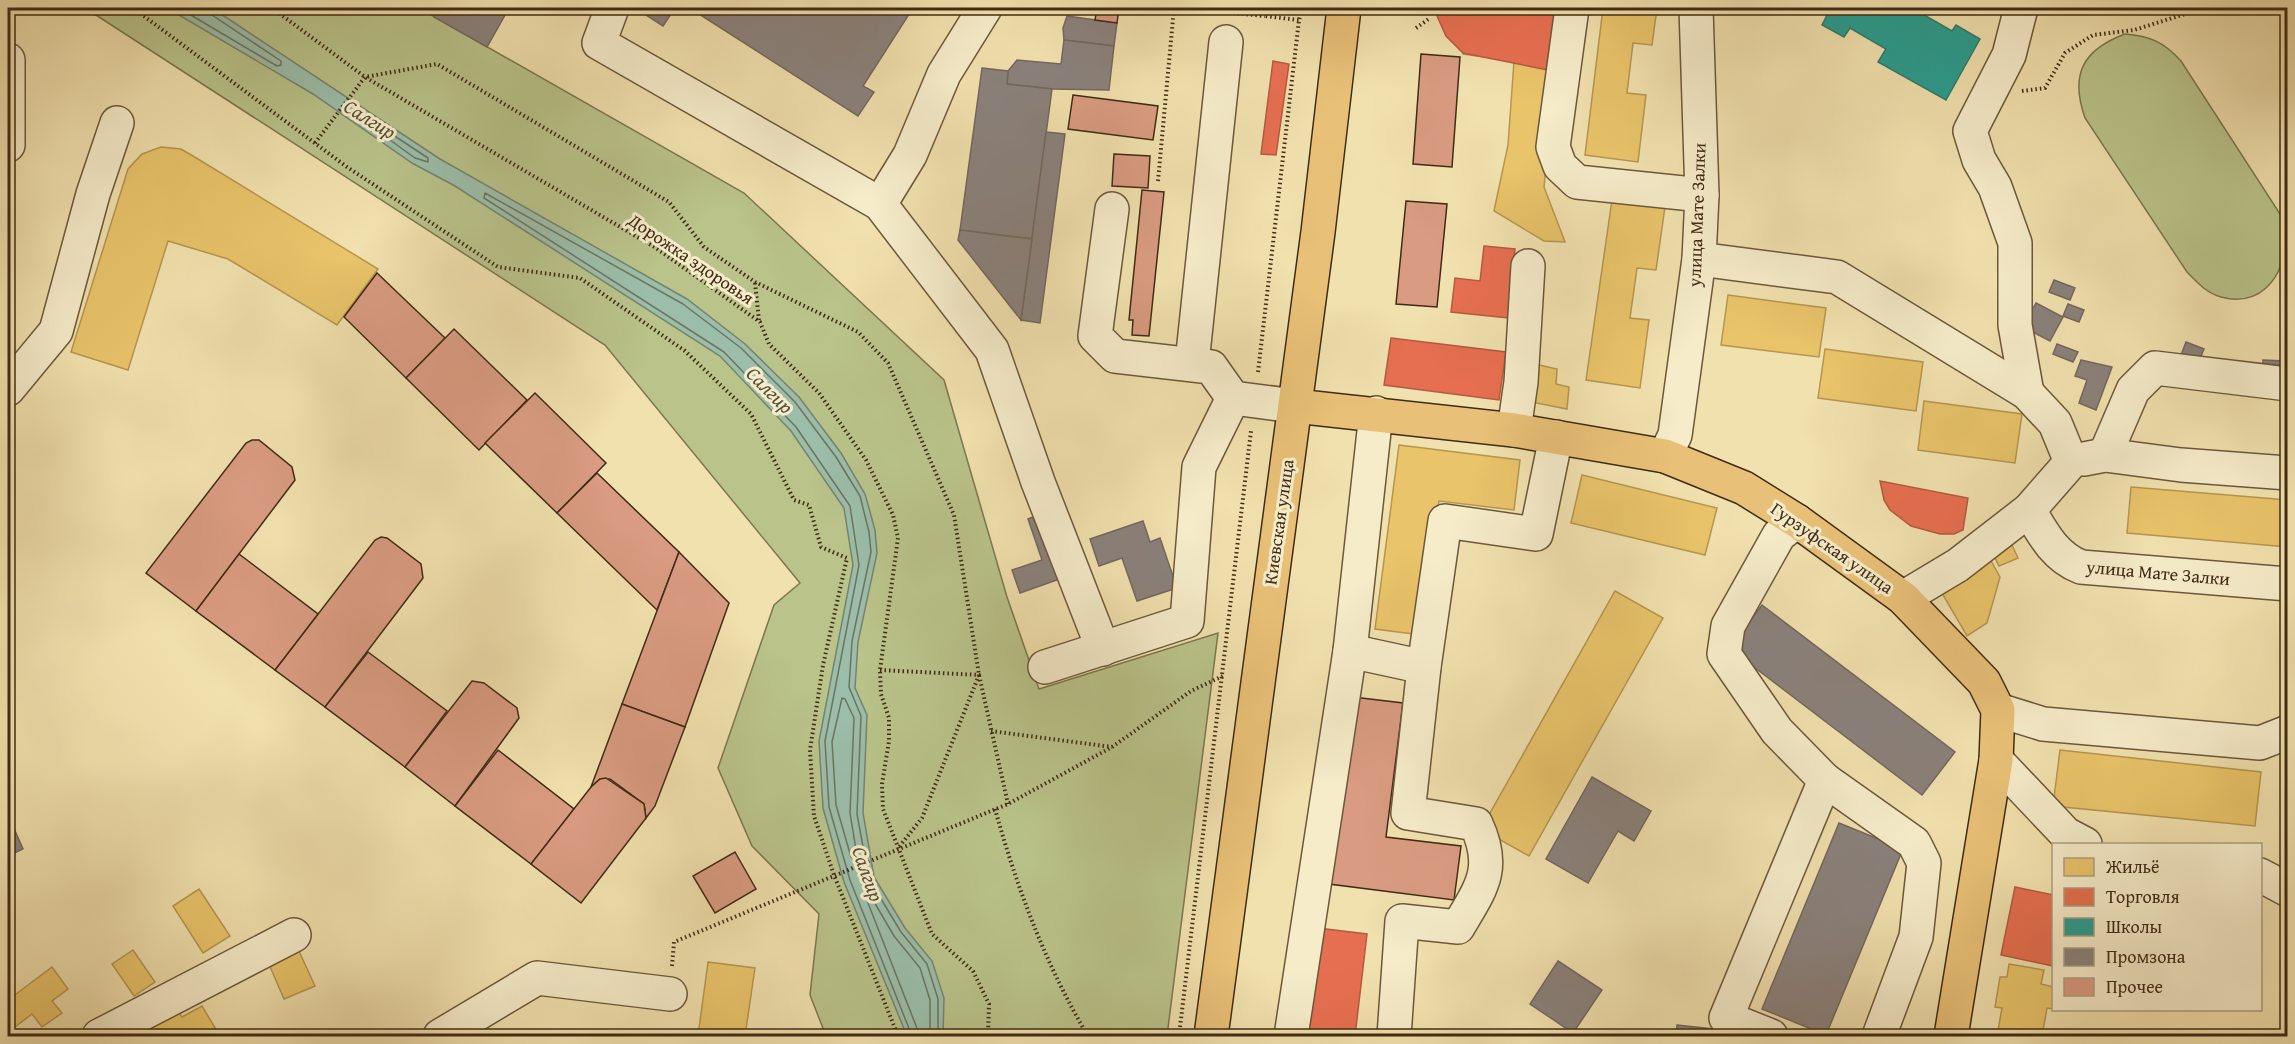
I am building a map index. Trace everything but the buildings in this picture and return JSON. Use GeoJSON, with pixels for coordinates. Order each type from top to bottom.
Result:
{"type":"FeatureCollection","features":[{"type":"Feature","properties":{"kind":"main road","name":"Киевская улица"},"geometry":{"type":"LineString","coordinates":[[1211,1036],[1295,406],[1344,8]]}},
{"type":"Feature","properties":{"kind":"main road","name":"Гурзуфская улица"},"geometry":{"type":"LineString","coordinates":[[1295,406],[1376,413],[1514,430],[1665,456],[1744,488],[1797,521],[1903,598],[1984,682],[1998,710],[1996,760],[1951,1036]]}},
{"type":"Feature","properties":{"kind":"lane"},"geometry":{"type":"LineString","coordinates":[[612,8],[599,43],[880,204],[992,350],[1038,482],[1103,649]]}},
{"type":"Feature","properties":{"kind":"lane"},"geometry":{"type":"LineString","coordinates":[[880,204],[910,155],[944,74],[985,8]]}},
{"type":"Feature","properties":{"kind":"lane"},"geometry":{"type":"LineString","coordinates":[[1572,8],[1553,147],[1560,166],[1577,182],[1702,195]]}},
{"type":"Feature","properties":{"kind":"lane","name":"улица Мате Залки"},"geometry":{"type":"LineString","coordinates":[[1665,456],[1676,424],[1699,259],[1702,195],[1696,8]]}},
{"type":"Feature","properties":{"kind":"lane"},"geometry":{"type":"LineString","coordinates":[[2021,8],[2009,55],[1970,131],[1979,160],[1995,187],[2015,243],[2015,325],[2027,393]]}},
{"type":"Feature","properties":{"kind":"lane"},"geometry":{"type":"LineString","coordinates":[[1192,363],[1226,42]]}},
{"type":"Feature","properties":{"kind":"lane"},"geometry":{"type":"LineString","coordinates":[[8,60],[8,145]]}},
{"type":"Feature","properties":{"kind":"lane"},"geometry":{"type":"LineString","coordinates":[[8,389],[56,331],[93,194],[117,123]]}},
{"type":"Feature","properties":{"kind":"lane"},"geometry":{"type":"LineString","coordinates":[[1112,209],[1095,336],[1115,356],[1192,363],[1211,367],[1244,398],[1295,406]]}},
{"type":"Feature","properties":{"kind":"lane"},"geometry":{"type":"LineString","coordinates":[[1699,259],[1838,277],[2027,393],[2055,423],[2071,462]]}},
{"type":"Feature","properties":{"kind":"lane"},"geometry":{"type":"LineString","coordinates":[[1514,430],[1521,382],[1528,266]]}},
{"type":"Feature","properties":{"kind":"lane"},"geometry":{"type":"LineString","coordinates":[[2105,455],[2133,390],[2154,368],[2288,384]]}},
{"type":"Feature","properties":{"kind":"lane"},"geometry":{"type":"LineString","coordinates":[[1045,667],[1187,621],[1199,467],[1244,398]]}},
{"type":"Feature","properties":{"kind":"lane"},"geometry":{"type":"LineString","coordinates":[[1291,1036],[1350,651],[1376,413]]}},
{"type":"Feature","properties":{"kind":"lane"},"geometry":{"type":"LineString","coordinates":[[1394,1036],[1402,921],[1458,927],[1485,882],[1484,841],[1476,824],[1408,813],[1424,667],[1445,521],[1536,534],[1556,437]]}},
{"type":"Feature","properties":{"kind":"lane"},"geometry":{"type":"LineString","coordinates":[[1903,598],[1958,565],[2029,510],[2071,462],[2105,455],[2181,465],[2288,473]]}},
{"type":"Feature","properties":{"kind":"lane","name":"улица Мате Залки"},"geometry":{"type":"LineString","coordinates":[[2029,510],[2047,540],[2066,561],[2081,567],[2288,584]]}},
{"type":"Feature","properties":{"kind":"lane"},"geometry":{"type":"LineString","coordinates":[[1797,521],[1779,535],[1728,626],[1724,654],[1777,731],[1825,780],[1914,843],[1924,863],[1916,937],[1879,1036]]}},
{"type":"Feature","properties":{"kind":"lane"},"geometry":{"type":"LineString","coordinates":[[1350,651],[1424,667]]}},
{"type":"Feature","properties":{"kind":"lane"},"geometry":{"type":"LineString","coordinates":[[1998,710],[2043,724],[2260,743],[2288,732]]}},
{"type":"Feature","properties":{"kind":"lane"},"geometry":{"type":"LineString","coordinates":[[1996,760],[2066,834],[2083,843]]}},
{"type":"Feature","properties":{"kind":"lane"},"geometry":{"type":"LineString","coordinates":[[1771,1036],[1726,1018],[1825,780]]}},
{"type":"Feature","properties":{"kind":"lane"},"geometry":{"type":"LineString","coordinates":[[2262,876],[2288,890]]}},
{"type":"Feature","properties":{"kind":"lane"},"geometry":{"type":"LineString","coordinates":[[99,1036],[294,935]]}},
{"type":"Feature","properties":{"kind":"lane"},"geometry":{"type":"LineString","coordinates":[[440,1036],[537,978],[669,994]]}},
{"type":"Feature","properties":{"kind":"path"},"geometry":{"type":"LineString","coordinates":[[133,8],[347,167],[498,267],[580,278],[686,351],[751,414],[794,500],[809,506],[821,547],[847,558],[823,665],[810,750],[814,816],[834,875],[898,1036]]}},
{"type":"Feature","properties":{"kind":"path","name":"Дорожка здоровья"},"geometry":{"type":"LineString","coordinates":[[272,8],[364,77],[656,248],[759,322],[769,344],[819,393],[866,460],[893,515],[898,538],[897,559],[880,670],[881,694],[889,718],[889,741],[882,784],[883,809],[932,934],[973,971],[989,1004],[988,1036]]}},
{"type":"Feature","properties":{"kind":"path"},"geometry":{"type":"LineString","coordinates":[[1158,181],[1174,8]]}},
{"type":"Feature","properties":{"kind":"path"},"geometry":{"type":"LineString","coordinates":[[1263,8],[1265,16],[1299,20]]}},
{"type":"Feature","properties":{"kind":"path"},"geometry":{"type":"LineString","coordinates":[[1179,1036],[1223,676],[1244,398],[1299,20],[1303,8]]}},
{"type":"Feature","properties":{"kind":"path"},"geometry":{"type":"LineString","coordinates":[[2045,88],[2064,53],[2093,35],[2134,30],[2198,8]]}},
{"type":"Feature","properties":{"kind":"path"},"geometry":{"type":"LineString","coordinates":[[1416,28],[1430,18]]}},
{"type":"Feature","properties":{"kind":"path"},"geometry":{"type":"LineString","coordinates":[[315,143],[364,77],[437,64],[669,202],[704,247],[755,282],[858,332],[888,363],[954,515],[980,675],[1008,804]]}},
{"type":"Feature","properties":{"kind":"path"},"geometry":{"type":"LineString","coordinates":[[755,282],[759,322]]}},
{"type":"Feature","properties":{"kind":"path"},"geometry":{"type":"LineString","coordinates":[[880,670],[980,675]]}},
{"type":"Feature","properties":{"kind":"path"},"geometry":{"type":"LineString","coordinates":[[898,848],[922,818],[980,675]]}},
{"type":"Feature","properties":{"kind":"path"},"geometry":{"type":"LineString","coordinates":[[669,994],[674,942],[1008,804],[1112,747],[1191,691],[1223,676]]}},
{"type":"Feature","properties":{"kind":"path"},"geometry":{"type":"LineString","coordinates":[[991,731],[1112,747]]}},
{"type":"Feature","properties":{"kind":"path"},"geometry":{"type":"LineString","coordinates":[[995,808],[1011,866],[1040,942],[1088,1036]]}},
{"type":"Feature","properties":{"kind":"green space"},"geometry":{"type":"Polygon","coordinates":[[[67,8],[419,8],[744,193],[944,380],[1007,597],[1039,689],[1218,633],[1167,1036],[826,1036],[810,995],[819,914],[752,846],[718,768],[774,605],[800,583],[605,345],[96,15],[67,8]]]}},
{"type":"Feature","properties":{"kind":"green space"},"geometry":{"type":"Polygon","coordinates":[[[2125,34],[2156,41],[2169,49],[2181,61],[2282,217],[2285,249],[2281,264],[2275,278],[2265,289],[2253,296],[2238,299],[2221,297],[2202,287],[2187,272],[2085,118],[2079,89],[2083,66],[2098,48],[2125,34]]]}},
{"type":"Feature","properties":{"kind":"water","name":"Салгир"},"geometry":{"type":"Polygon","coordinates":[[[167,8],[212,8],[440,159],[687,299],[745,344],[799,397],[841,453],[865,494],[875,530],[877,553],[858,642],[855,688],[867,715],[863,813],[874,877],[905,928],[932,961],[944,998],[943,1036],[907,1036],[844,882],[823,808],[819,741],[853,565],[844,508],[791,431],[720,356],[455,186],[412,163],[313,94],[167,8]]]}}]}
